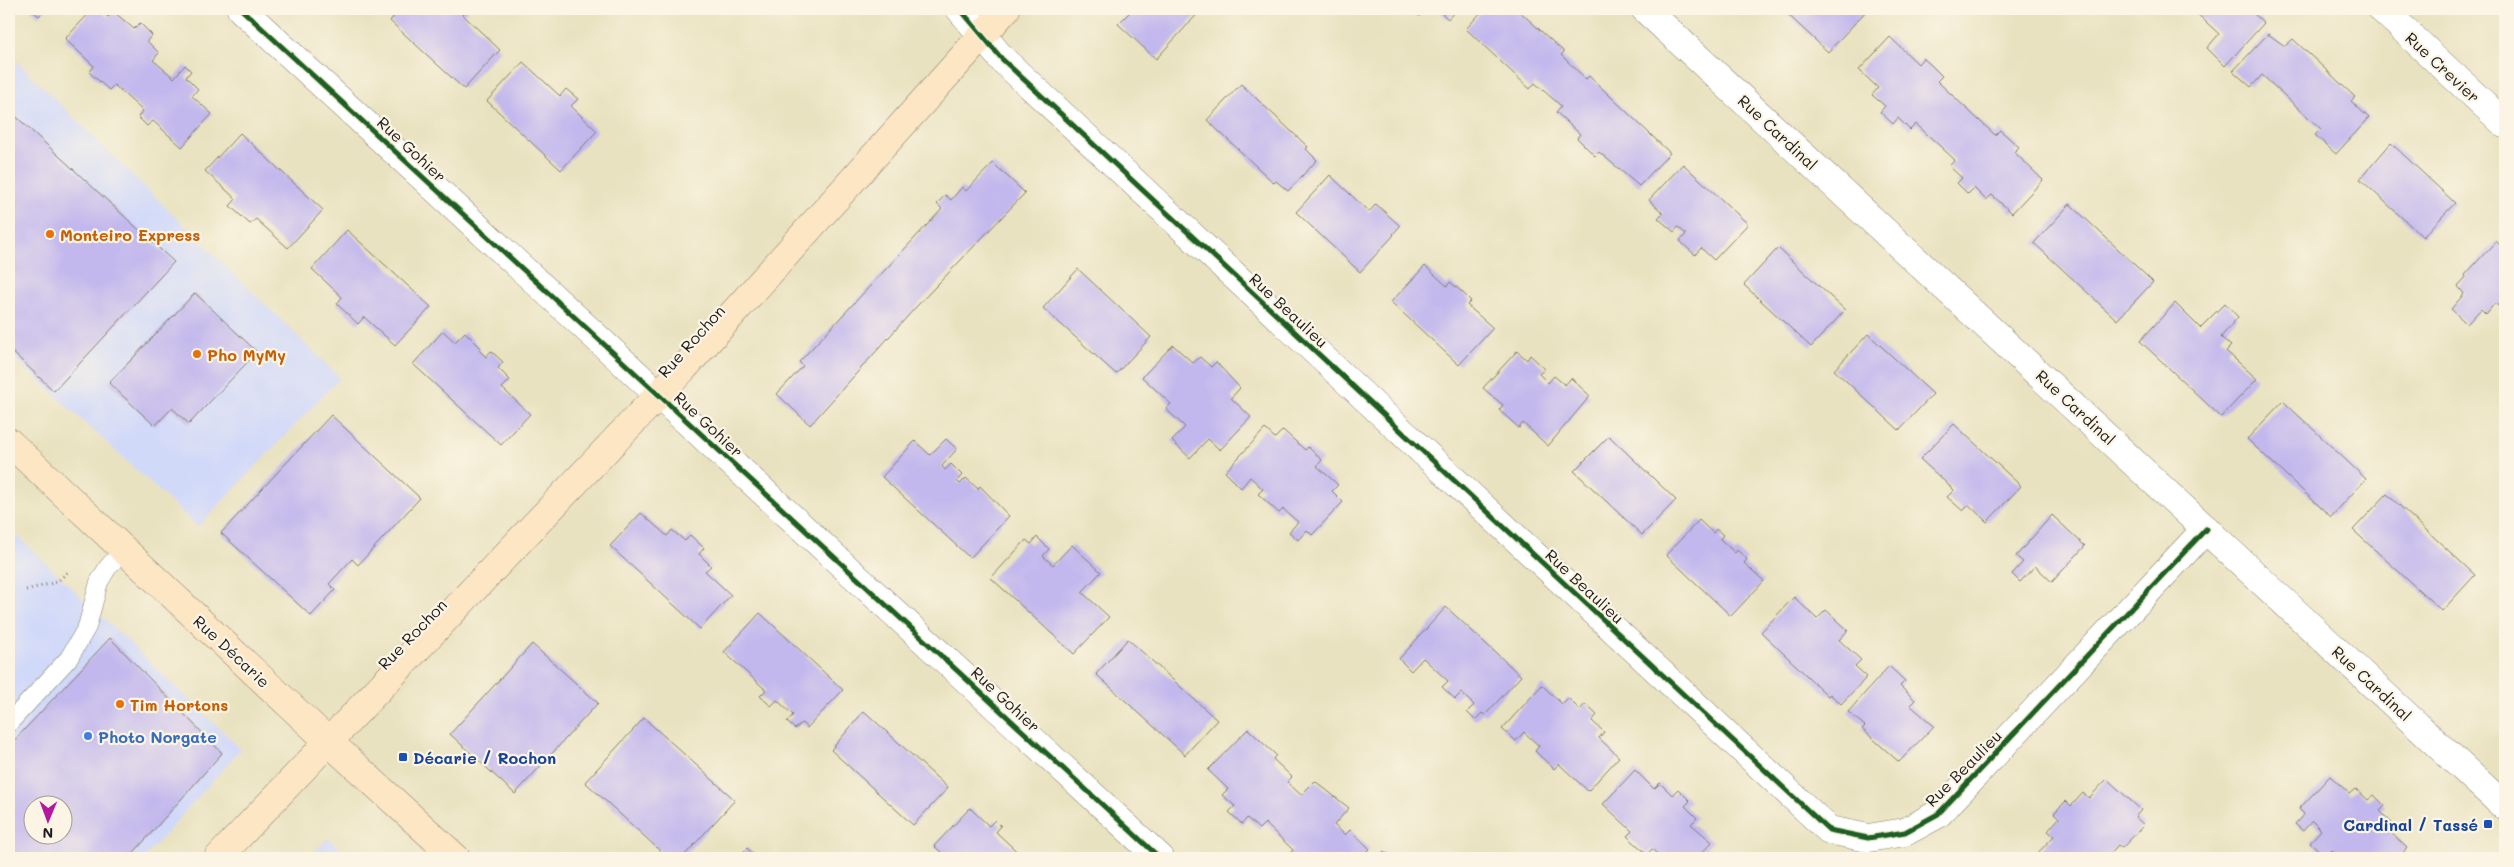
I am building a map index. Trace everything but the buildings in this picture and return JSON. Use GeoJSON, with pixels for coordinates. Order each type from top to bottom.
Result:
{"type":"FeatureCollection","features":[{"type":"Feature","properties":{"kind":"street","name":"Rue Gohier"},"geometry":{"type":"LineString","coordinates":[[242,9],[1160,858]]}},
{"type":"Feature","properties":{"kind":"street","name":"Rue Beaulieu"},"geometry":{"type":"LineString","coordinates":[[960,9],[1002,59],[1829,830],[1868,838],[1905,832],[1938,814],[2206,529]]}},
{"type":"Feature","properties":{"kind":"street","name":"Rue Rochon"},"geometry":{"type":"LineString","coordinates":[[218,858],[658,394],[1006,9]]}},
{"type":"Feature","properties":{"kind":"street","name":"Rue Cardinal"},"geometry":{"type":"LineString","coordinates":[[1645,9],[2505,807]]}},
{"type":"Feature","properties":{"kind":"street","name":"Rue Crevier"},"geometry":{"type":"LineString","coordinates":[[2382,9],[2505,124]]}},
{"type":"Feature","properties":{"kind":"street","name":"Rue Décarie"},"geometry":{"type":"LineString","coordinates":[[9,442],[328,742],[456,858]]}},
{"type":"Feature","properties":{"kind":"lane"},"geometry":{"type":"LineString","coordinates":[[9,723],[69,658],[87,627],[100,582],[108,568],[124,549]]}},
{"type":"Feature","properties":{"kind":"path"},"geometry":{"type":"LineString","coordinates":[[26,590],[57,582],[70,570]]}},
{"type":"Feature","properties":{"kind":"shaded area"},"geometry":{"type":"Polygon","coordinates":[[[9,54],[340,378],[198,527],[9,353],[9,54]]]}},
{"type":"Feature","properties":{"kind":"shaded area"},"geometry":{"type":"Polygon","coordinates":[[[9,528],[241,749],[144,858],[9,858],[9,528]]]}},
{"type":"Feature","properties":{"kind":"shaded area"},"geometry":{"type":"Polygon","coordinates":[[[328,838],[351,858],[308,858],[328,838]]]}},
{"type":"Feature","properties":{"kind":"cycle path"},"geometry":{"type":"LineString","coordinates":[[241,9],[1160,858]]}},
{"type":"Feature","properties":{"kind":"cycle path"},"geometry":{"type":"LineString","coordinates":[[960,9],[1002,59],[1829,830],[1868,838],[1905,832],[1938,814],[2206,529]]}},
{"type":"Feature","properties":{"kind":"place","name":"Monteiro Express"},"geometry":{"type":"Point","coordinates":[50,234]}},
{"type":"Feature","properties":{"kind":"place","name":"Pho MyMy"},"geometry":{"type":"Point","coordinates":[197,354]}},
{"type":"Feature","properties":{"kind":"place","name":"Tim Hortons"},"geometry":{"type":"Point","coordinates":[120,704]}},
{"type":"Feature","properties":{"kind":"place","name":"Photo Norgate"},"geometry":{"type":"Point","coordinates":[88,736]}},
{"type":"Feature","properties":{"kind":"place","name":"Décarie / Rochon"},"geometry":{"type":"Point","coordinates":[403,757]}},
{"type":"Feature","properties":{"kind":"place","name":"Cardinal / Tassé"},"geometry":{"type":"Point","coordinates":[2488,824]}}]}
